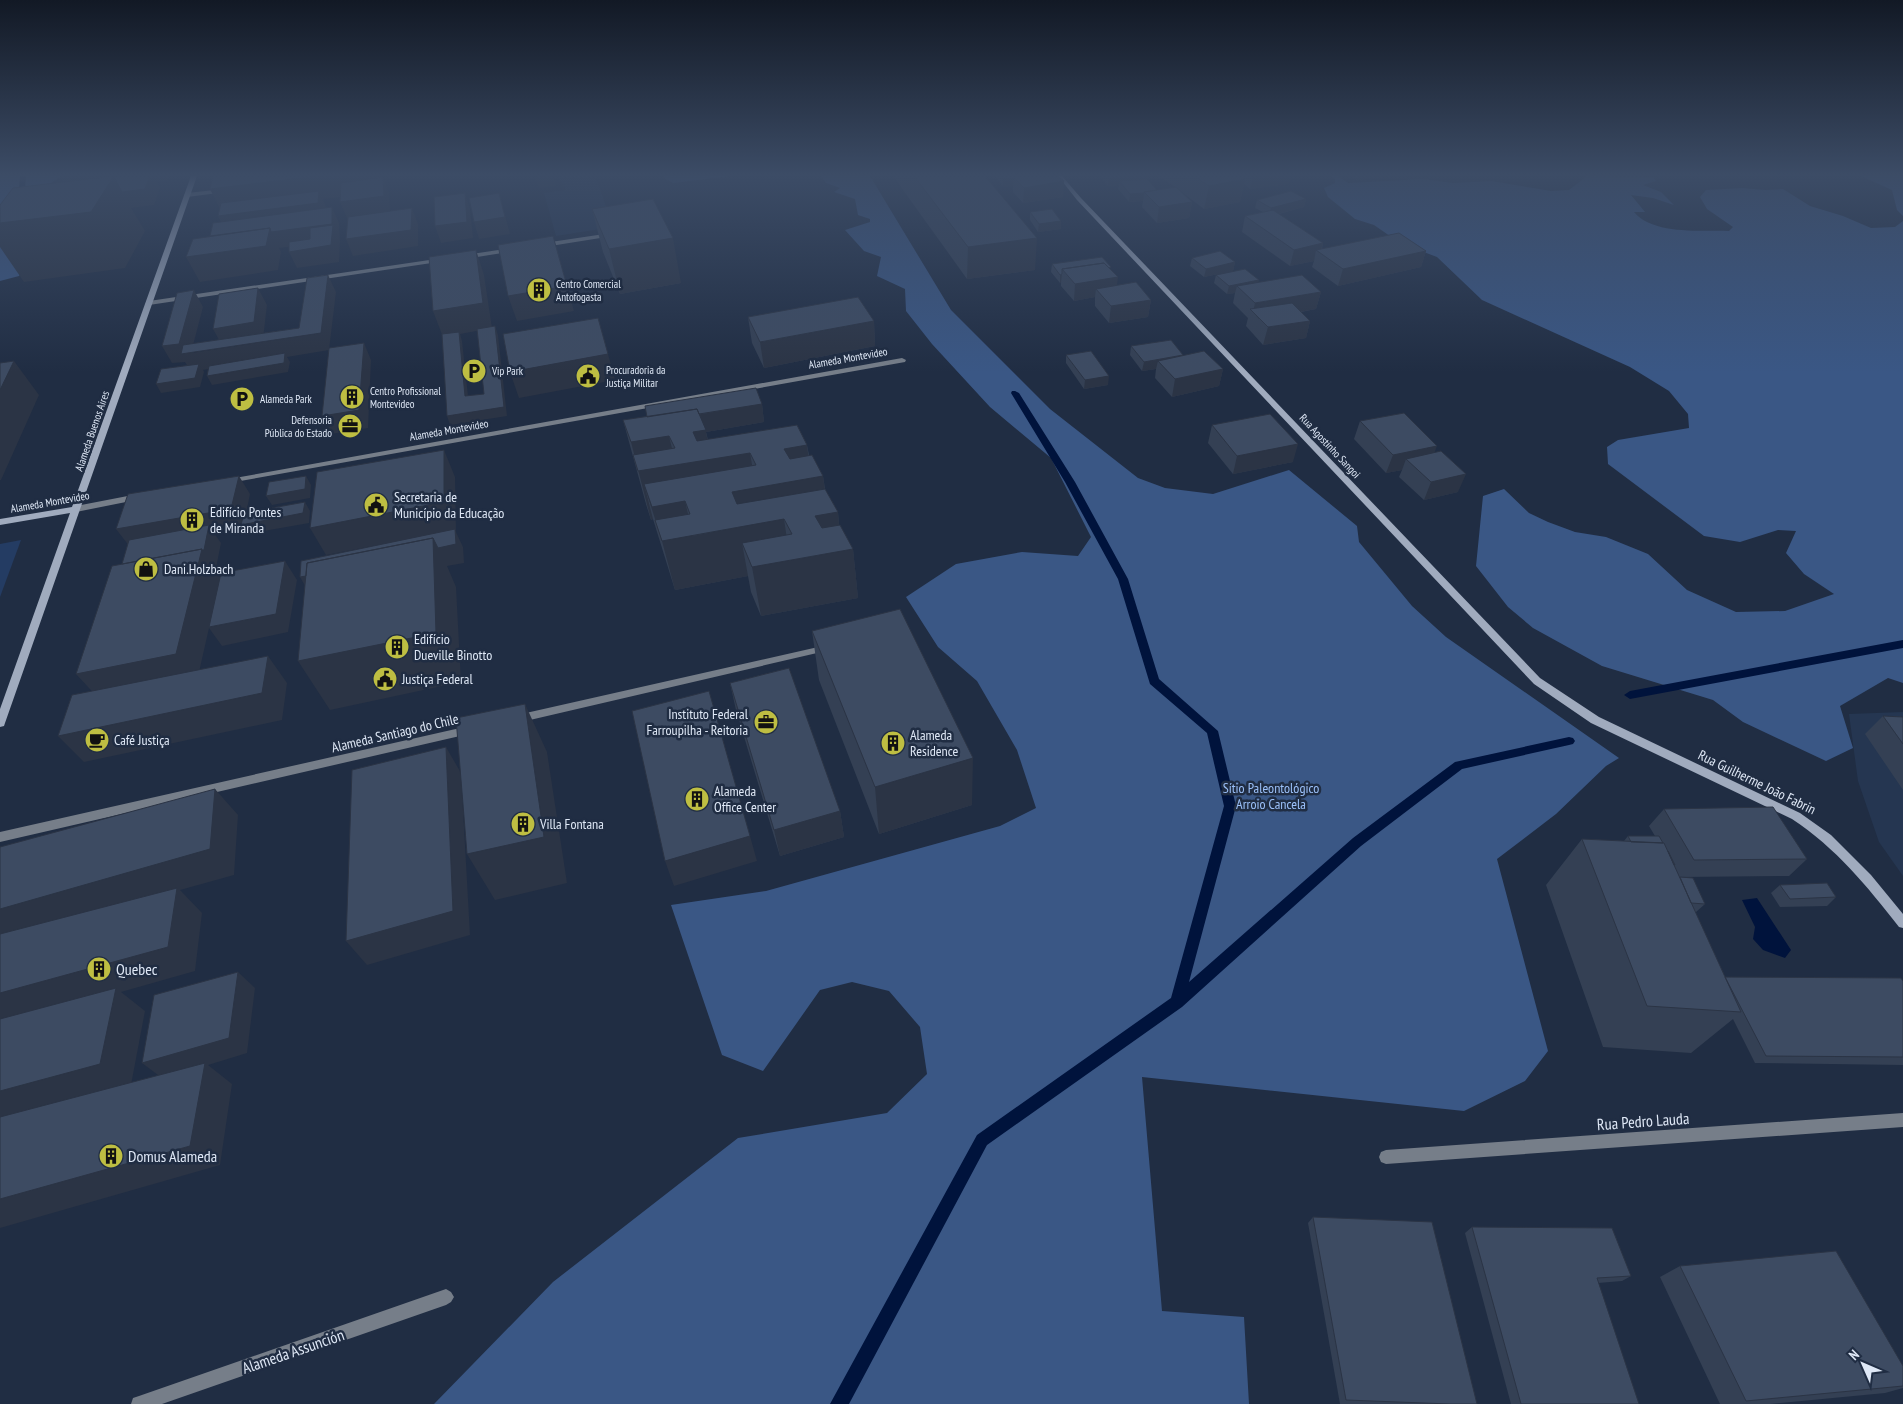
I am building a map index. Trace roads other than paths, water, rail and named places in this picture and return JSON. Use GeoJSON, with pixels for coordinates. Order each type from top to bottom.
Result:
{"type":"FeatureCollection","features":[{"type":"Feature","properties":{"kind":"street","name":"Alameda Buenos Aires"},"geometry":{"type":"LineString","coordinates":[[0,723],[171,242]]}},
{"type":"Feature","properties":{"kind":"street"},"geometry":{"type":"LineString","coordinates":[[538,246],[567,242]]}},
{"type":"Feature","properties":{"kind":"street","name":"Rua Agostinho Sangoi"},"geometry":{"type":"LineString","coordinates":[[1120,242],[1512,657],[1537,681],[1595,720]]}},
{"type":"Feature","properties":{"kind":"street"},"geometry":{"type":"LineString","coordinates":[[461,257],[519,249]]}},
{"type":"Feature","properties":{"kind":"street"},"geometry":{"type":"LineString","coordinates":[[149,303],[451,259]]}},
{"type":"Feature","properties":{"kind":"street","name":"Alameda Montevideo"},"geometry":{"type":"LineString","coordinates":[[217,483],[902,360]]}},
{"type":"Feature","properties":{"kind":"street","name":"Alameda Montevideo"},"geometry":{"type":"LineString","coordinates":[[0,522],[148,496]]}},
{"type":"Feature","properties":{"kind":"street"},"geometry":{"type":"LineString","coordinates":[[505,722],[835,646]]}},
{"type":"Feature","properties":{"kind":"street","name":"Rua Guilherme João Fabrin"},"geometry":{"type":"LineString","coordinates":[[1595,720],[1796,816],[1818,829],[1876,887],[1903,923]]}},
{"type":"Feature","properties":{"kind":"street","name":"Alameda Santiago do Chile"},"geometry":{"type":"LineString","coordinates":[[0,837],[476,728]]}},
{"type":"Feature","properties":{"kind":"street","name":"Rua Pedro Lauda"},"geometry":{"type":"LineString","coordinates":[[1386,1158],[1903,1120]]}},
{"type":"Feature","properties":{"kind":"street","name":"Alameda Assunción"},"geometry":{"type":"LineString","coordinates":[[139,1404],[446,1297]]}},
{"type":"Feature","properties":{"kind":"waterway"},"geometry":{"type":"LineString","coordinates":[[1015,393],[1070,482],[1123,579],[1154,681],[1212,731],[1230,806],[1177,1001]]}},
{"type":"Feature","properties":{"kind":"waterway"},"geometry":{"type":"LineString","coordinates":[[1630,695],[1903,644]]}},
{"type":"Feature","properties":{"kind":"waterway"},"geometry":{"type":"LineString","coordinates":[[839,1404],[982,1140],[1177,1002],[1357,842],[1459,765],[1569,741]]}},
{"type":"Feature","properties":{"kind":"place","name":"Centro Comercial Antofogasta"},"geometry":{"type":"Point","coordinates":[539,290]}},
{"type":"Feature","properties":{"kind":"place","name":"Vip Park"},"geometry":{"type":"Point","coordinates":[474,371]}},
{"type":"Feature","properties":{"kind":"place","name":"Procuradoria da Justiça Militar"},"geometry":{"type":"Point","coordinates":[588,376]}},
{"type":"Feature","properties":{"kind":"place","name":"Centro Profissional Montevideo"},"geometry":{"type":"Point","coordinates":[352,397]}},
{"type":"Feature","properties":{"kind":"place","name":"Alameda Park"},"geometry":{"type":"Point","coordinates":[242,399]}},
{"type":"Feature","properties":{"kind":"place","name":"Defensoria Pública do Estado"},"geometry":{"type":"Point","coordinates":[350,426]}},
{"type":"Feature","properties":{"kind":"place","name":"Secretaria de Município da Educação"},"geometry":{"type":"Point","coordinates":[376,505]}},
{"type":"Feature","properties":{"kind":"place","name":"Edifício Pontes de Miranda"},"geometry":{"type":"Point","coordinates":[192,520]}},
{"type":"Feature","properties":{"kind":"place","name":"Dani.Holzbach"},"geometry":{"type":"Point","coordinates":[146,569]}},
{"type":"Feature","properties":{"kind":"place","name":"Edifício Dueville Binotto"},"geometry":{"type":"Point","coordinates":[397,647]}},
{"type":"Feature","properties":{"kind":"place","name":"Justiça Federal"},"geometry":{"type":"Point","coordinates":[385,679]}},
{"type":"Feature","properties":{"kind":"place","name":"Instituto Federal Farroupilha - Reitoria"},"geometry":{"type":"Point","coordinates":[766,722]}},
{"type":"Feature","properties":{"kind":"place","name":"Café Justiça"},"geometry":{"type":"Point","coordinates":[97,740]}},
{"type":"Feature","properties":{"kind":"place","name":"Alameda Residence"},"geometry":{"type":"Point","coordinates":[893,743]}},
{"type":"Feature","properties":{"kind":"place","name":"Alameda Office Center"},"geometry":{"type":"Point","coordinates":[697,799]}},
{"type":"Feature","properties":{"kind":"place","name":"Villa Fontana"},"geometry":{"type":"Point","coordinates":[523,824]}},
{"type":"Feature","properties":{"kind":"place","name":"Quebec"},"geometry":{"type":"Point","coordinates":[99,969]}},
{"type":"Feature","properties":{"kind":"place","name":"Domus Alameda"},"geometry":{"type":"Point","coordinates":[111,1156]}},
{"type":"Feature","properties":{"kind":"park label","name":"Sítio Paleontológico Arroio Cancela"},"geometry":{"type":"Point","coordinates":[1271,796]}}]}
